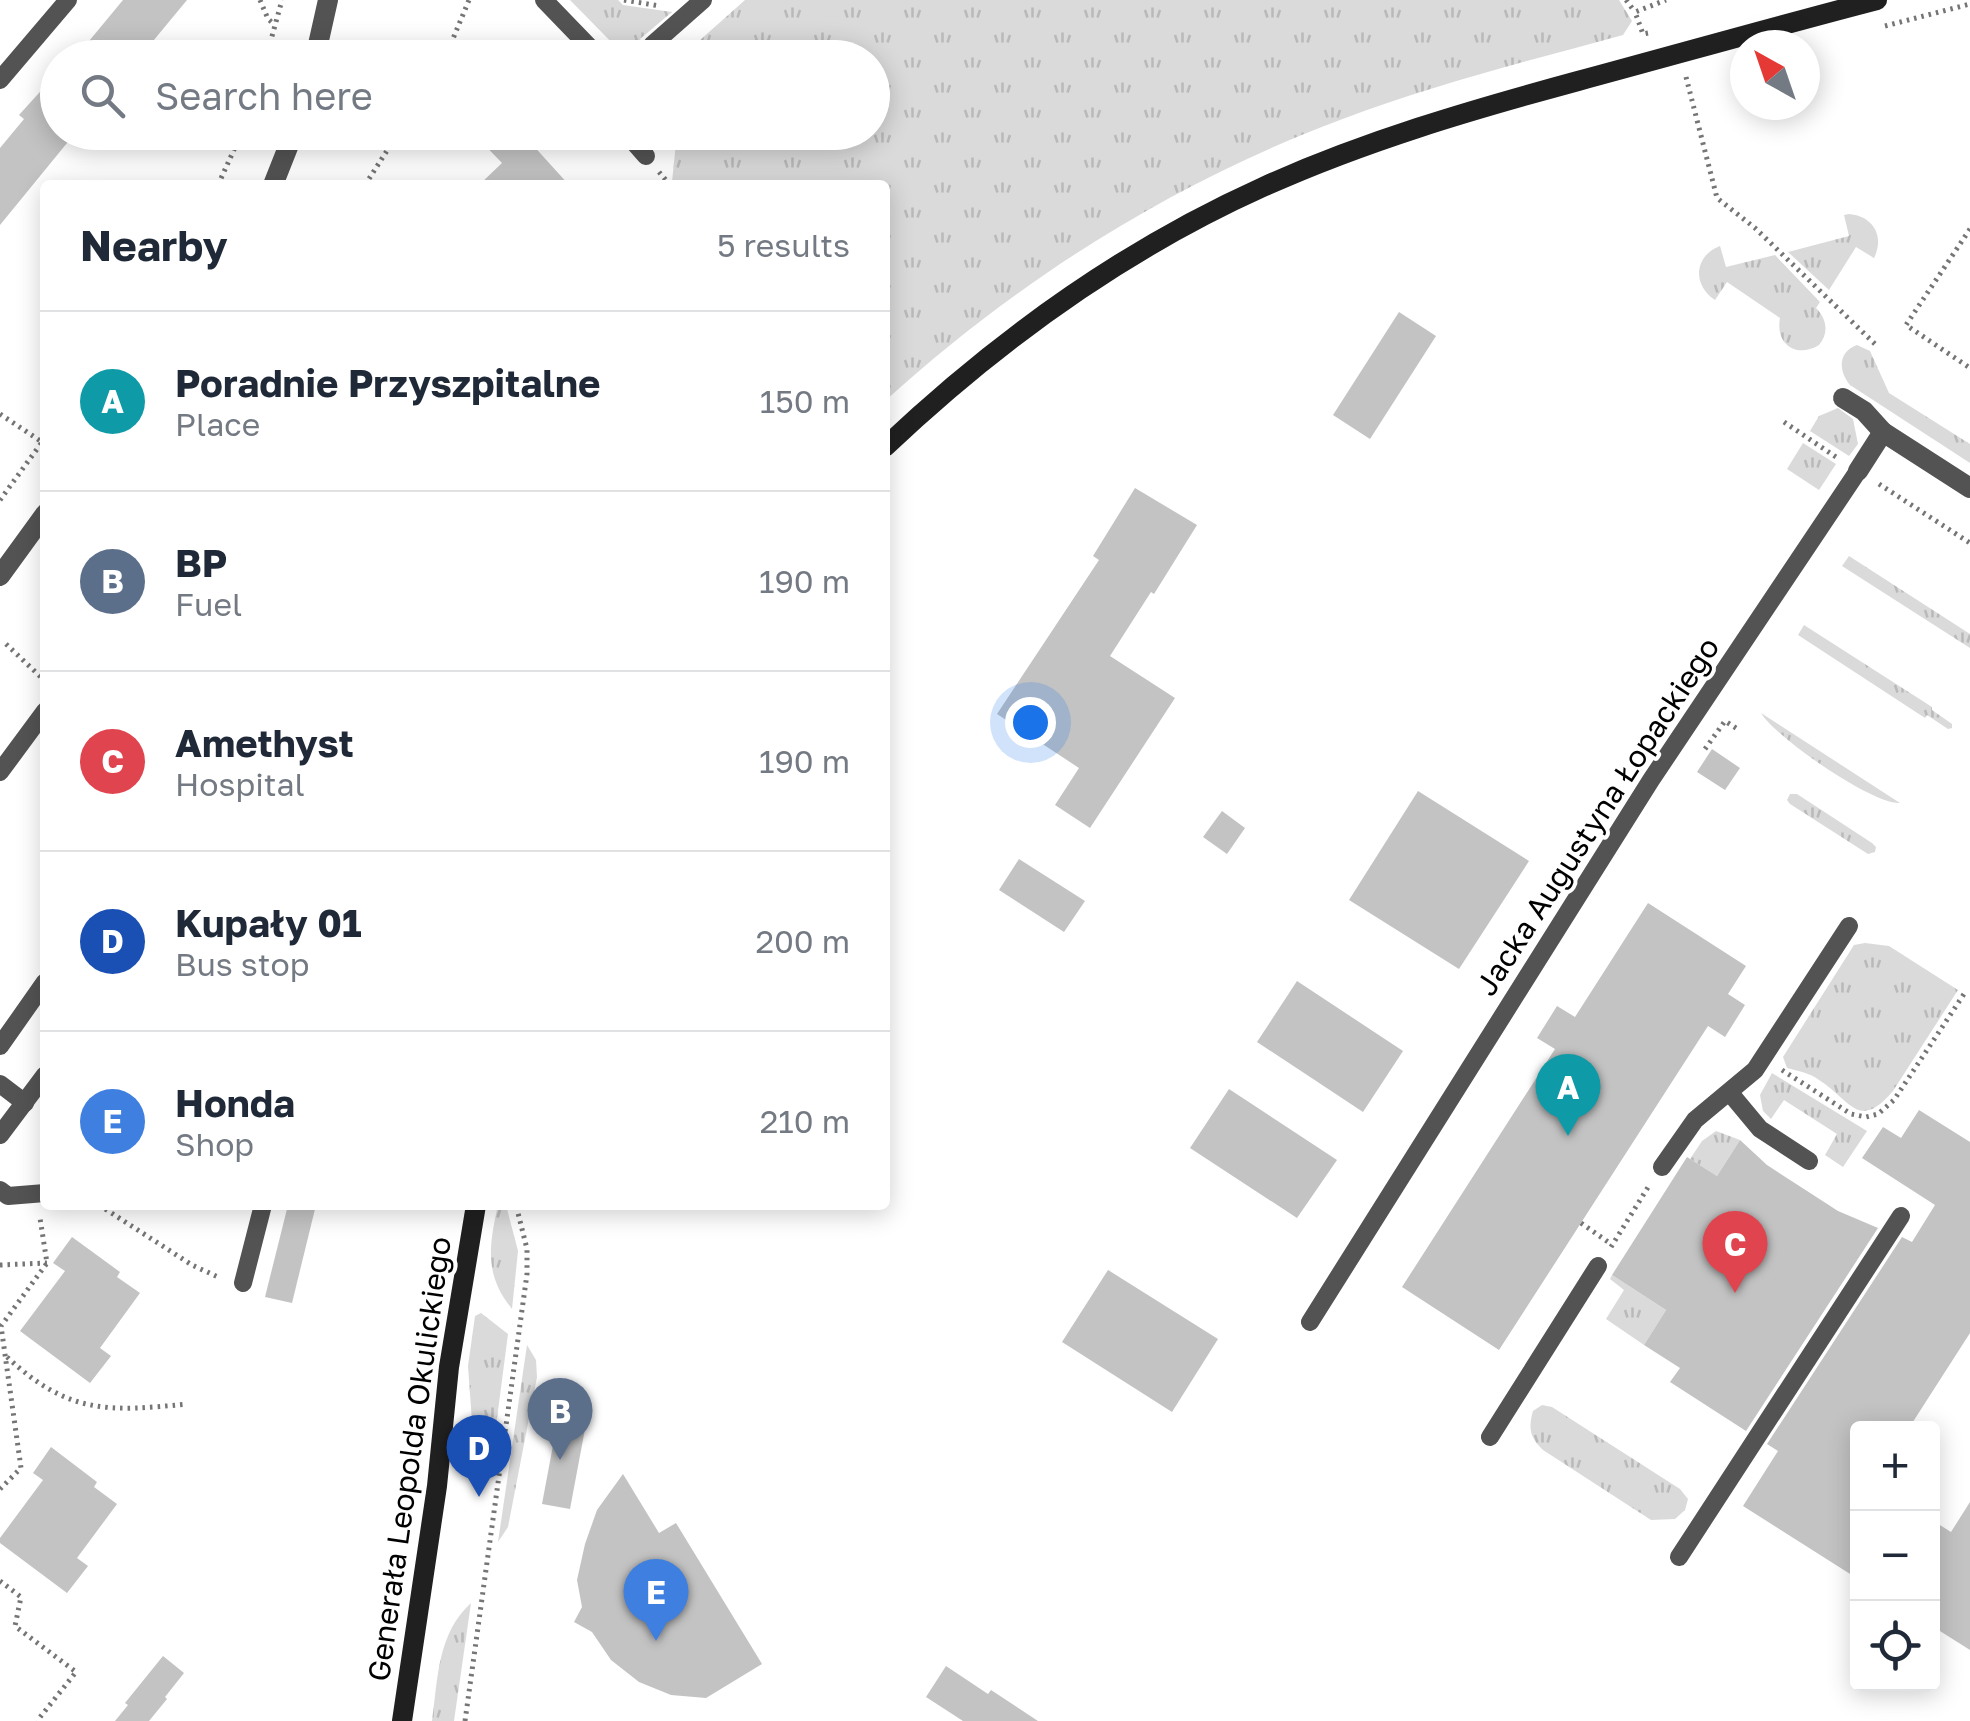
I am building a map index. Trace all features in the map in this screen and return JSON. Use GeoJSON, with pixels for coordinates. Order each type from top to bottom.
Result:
{"type":"FeatureCollection","features":[{"type":"Feature","properties":{"kind":"main road"},"geometry":{"type":"LineString","coordinates":[[890,441],[960,378],[1056,306],[1159,241],[1261,188],[1375,141],[1480,106],[1877,0]]}},
{"type":"Feature","properties":{"kind":"main road","name":"Generała Leopolda Okulickiego"},"geometry":{"type":"LineString","coordinates":[[402,1721],[437,1486],[449,1367],[475,1210]]}},
{"type":"Feature","properties":{"kind":"street"},"geometry":{"type":"LineString","coordinates":[[319,40],[328,0]]}},
{"type":"Feature","properties":{"kind":"street"},"geometry":{"type":"LineString","coordinates":[[277,180],[288,150]]}},
{"type":"Feature","properties":{"kind":"street"},"geometry":{"type":"LineString","coordinates":[[1843,398],[1864,411],[1882,432],[1970,488]]}},
{"type":"Feature","properties":{"kind":"street","name":"Jacka Augustyna Łopackiego"},"geometry":{"type":"LineString","coordinates":[[1858,471],[1882,432]]}},
{"type":"Feature","properties":{"kind":"street"},"geometry":{"type":"LineString","coordinates":[[0,576],[40,521]]}},
{"type":"Feature","properties":{"kind":"lane"},"geometry":{"type":"LineString","coordinates":[[0,80],[68,0]]}},
{"type":"Feature","properties":{"kind":"lane"},"geometry":{"type":"LineString","coordinates":[[544,0],[583,40]]}},
{"type":"Feature","properties":{"kind":"lane"},"geometry":{"type":"LineString","coordinates":[[658,40],[702,0]]}},
{"type":"Feature","properties":{"kind":"lane"},"geometry":{"type":"LineString","coordinates":[[641,150],[646,156]]}},
{"type":"Feature","properties":{"kind":"lane","name":"Jacka Augustyna Łopackiego"},"geometry":{"type":"LineString","coordinates":[[1310,1322],[1652,780],[1858,471]]}},
{"type":"Feature","properties":{"kind":"lane"},"geometry":{"type":"LineString","coordinates":[[0,772],[40,718]]}},
{"type":"Feature","properties":{"kind":"lane"},"geometry":{"type":"LineString","coordinates":[[1662,1166],[1695,1120],[1748,1078],[1849,926]]}},
{"type":"Feature","properties":{"kind":"lane"},"geometry":{"type":"LineString","coordinates":[[0,1046],[40,989]]}},
{"type":"Feature","properties":{"kind":"lane"},"geometry":{"type":"LineString","coordinates":[[0,1135],[40,1082]]}},
{"type":"Feature","properties":{"kind":"lane"},"geometry":{"type":"LineString","coordinates":[[0,1084],[25,1103]]}},
{"type":"Feature","properties":{"kind":"lane"},"geometry":{"type":"LineString","coordinates":[[1730,1093],[1760,1128],[1810,1161]]}},
{"type":"Feature","properties":{"kind":"lane"},"geometry":{"type":"LineString","coordinates":[[0,1190],[8,1196],[40,1194]]}},
{"type":"Feature","properties":{"kind":"lane"},"geometry":{"type":"LineString","coordinates":[[243,1283],[262,1210]]}},
{"type":"Feature","properties":{"kind":"lane"},"geometry":{"type":"LineString","coordinates":[[1679,1557],[1900,1216]]}},
{"type":"Feature","properties":{"kind":"lane"},"geometry":{"type":"LineString","coordinates":[[1490,1436],[1598,1266]]}},
{"type":"Feature","properties":{"kind":"path"},"geometry":{"type":"LineString","coordinates":[[260,0],[275,25]]}},
{"type":"Feature","properties":{"kind":"path"},"geometry":{"type":"LineString","coordinates":[[271,40],[282,0]]}},
{"type":"Feature","properties":{"kind":"path"},"geometry":{"type":"LineString","coordinates":[[452,40],[470,0]]}},
{"type":"Feature","properties":{"kind":"path"},"geometry":{"type":"LineString","coordinates":[[1626,0],[1643,34]]}},
{"type":"Feature","properties":{"kind":"path"},"geometry":{"type":"LineString","coordinates":[[1635,12],[1666,0]]}},
{"type":"Feature","properties":{"kind":"path"},"geometry":{"type":"LineString","coordinates":[[1685,74],[1717,198],[1754,228],[1875,344]]}},
{"type":"Feature","properties":{"kind":"path"},"geometry":{"type":"LineString","coordinates":[[220,180],[234,150]]}},
{"type":"Feature","properties":{"kind":"path"},"geometry":{"type":"LineString","coordinates":[[368,180],[387,150]]}},
{"type":"Feature","properties":{"kind":"path"},"geometry":{"type":"LineString","coordinates":[[1970,229],[1906,325],[1970,368]]}},
{"type":"Feature","properties":{"kind":"path"},"geometry":{"type":"LineString","coordinates":[[0,414],[40,438]]}},
{"type":"Feature","properties":{"kind":"path"},"geometry":{"type":"LineString","coordinates":[[1784,422],[1970,543]]}},
{"type":"Feature","properties":{"kind":"path"},"geometry":{"type":"LineString","coordinates":[[0,500],[40,445]]}},
{"type":"Feature","properties":{"kind":"path"},"geometry":{"type":"LineString","coordinates":[[6,644],[40,676]]}},
{"type":"Feature","properties":{"kind":"path"},"geometry":{"type":"LineString","coordinates":[[1710,741],[1725,720],[1739,730]]}},
{"type":"Feature","properties":{"kind":"path"},"geometry":{"type":"LineString","coordinates":[[1763,1058],[1851,1114],[1872,1116],[1894,1100],[1964,994]]}},
{"type":"Feature","properties":{"kind":"path"},"geometry":{"type":"LineString","coordinates":[[1598,1266],[1662,1166]]}},
{"type":"Feature","properties":{"kind":"path"},"geometry":{"type":"LineString","coordinates":[[2,1490],[20,1468],[1,1326],[47,1263],[42,1210]]}},
{"type":"Feature","properties":{"kind":"path"},"geometry":{"type":"LineString","coordinates":[[107,1210],[218,1279],[221,1265]]}},
{"type":"Feature","properties":{"kind":"path"},"geometry":{"type":"LineString","coordinates":[[464,1721],[527,1274],[527,1249],[517,1210]]}},
{"type":"Feature","properties":{"kind":"path"},"geometry":{"type":"LineString","coordinates":[[1581,1223],[1612,1244]]}},
{"type":"Feature","properties":{"kind":"path"},"geometry":{"type":"LineString","coordinates":[[0,1266],[47,1263]]}},
{"type":"Feature","properties":{"kind":"path"},"geometry":{"type":"LineString","coordinates":[[5,1356],[39,1384],[88,1406],[128,1409],[187,1404]]}},
{"type":"Feature","properties":{"kind":"path"},"geometry":{"type":"LineString","coordinates":[[0,1581],[21,1597],[15,1626],[76,1672],[37,1721]]}},
{"type":"Feature","properties":{"kind":"green space"},"geometry":{"type":"Polygon","coordinates":[[[570,0],[618,0],[623,5],[672,12],[641,40],[609,40],[570,0]]]}},
{"type":"Feature","properties":{"kind":"green space"},"geometry":{"type":"Polygon","coordinates":[[[745,0],[1619,0],[1632,21],[1623,35],[1375,107],[1217,173],[1099,239],[1043,276],[890,397],[890,180],[672,180],[675,150],[890,150],[890,40],[700,40],[745,0]]]}},
{"type":"Feature","properties":{"kind":"green space"},"geometry":{"type":"Polygon","coordinates":[[[1844,215],[1865,219],[1875,229],[1877,250],[1874,258],[1856,247],[1829,290],[1788,252],[1849,236],[1844,215]]]}},
{"type":"Feature","properties":{"kind":"green space"},"geometry":{"type":"Polygon","coordinates":[[[1720,246],[1726,267],[1775,255],[1820,302],[1816,308],[1825,331],[1819,345],[1802,350],[1789,346],[1781,335],[1780,318],[1727,282],[1715,300],[1708,294],[1702,287],[1699,271],[1705,257],[1720,246]]]}},
{"type":"Feature","properties":{"kind":"green space"},"geometry":{"type":"Polygon","coordinates":[[[1857,345],[1870,351],[1889,393],[1970,444],[1970,463],[1850,385],[1844,374],[1843,357],[1857,345]]]}},
{"type":"Feature","properties":{"kind":"green space"},"geometry":{"type":"Polygon","coordinates":[[[1838,408],[1853,419],[1858,444],[1849,456],[1810,431],[1819,416],[1838,408]]]}},
{"type":"Feature","properties":{"kind":"green space"},"geometry":{"type":"Polygon","coordinates":[[[1803,443],[1836,464],[1819,490],[1787,469],[1803,443]]]}},
{"type":"Feature","properties":{"kind":"green space"},"geometry":{"type":"Polygon","coordinates":[[[1849,556],[1970,634],[1970,648],[1842,566],[1849,556]]]}},
{"type":"Feature","properties":{"kind":"green space"},"geometry":{"type":"Polygon","coordinates":[[[1804,625],[1932,707],[1952,728],[1927,715],[1925,718],[1798,635],[1804,625]]]}},
{"type":"Feature","properties":{"kind":"green space"},"geometry":{"type":"Polygon","coordinates":[[[1761,713],[1900,803],[1870,794],[1826,768],[1785,738],[1761,713]]]}},
{"type":"Feature","properties":{"kind":"green space"},"geometry":{"type":"Polygon","coordinates":[[[1790,794],[1797,794],[1872,843],[1875,852],[1868,854],[1790,804],[1790,794]]]}},
{"type":"Feature","properties":{"kind":"green space"},"geometry":{"type":"Polygon","coordinates":[[[1854,945],[1889,946],[1958,990],[1893,1091],[1881,1103],[1863,1111],[1815,1078],[1787,1068],[1783,1057],[1854,945]]]}},
{"type":"Feature","properties":{"kind":"green space"},"geometry":{"type":"Polygon","coordinates":[[[1772,1073],[1867,1131],[1843,1167],[1825,1155],[1837,1134],[1784,1100],[1771,1119],[1763,1111],[1760,1095],[1772,1073]]]}},
{"type":"Feature","properties":{"kind":"green space"},"geometry":{"type":"Polygon","coordinates":[[[1716,1131],[1740,1140],[1717,1176],[1690,1159],[1702,1141],[1716,1131]]]}},
{"type":"Feature","properties":{"kind":"green space"},"geometry":{"type":"Polygon","coordinates":[[[497,1210],[507,1210],[518,1251],[512,1309],[493,1272],[492,1233],[497,1210]]]}},
{"type":"Feature","properties":{"kind":"green space"},"geometry":{"type":"Polygon","coordinates":[[[1612,1275],[1666,1310],[1644,1345],[1606,1319],[1624,1290],[1610,1279],[1612,1275]]]}},
{"type":"Feature","properties":{"kind":"green space"},"geometry":{"type":"Polygon","coordinates":[[[481,1313],[508,1334],[496,1426],[472,1422],[468,1366],[475,1316],[481,1313]]]}},
{"type":"Feature","properties":{"kind":"green space"},"geometry":{"type":"Polygon","coordinates":[[[527,1345],[536,1360],[537,1377],[508,1527],[498,1542],[527,1345]]]}},
{"type":"Feature","properties":{"kind":"green space"},"geometry":{"type":"Polygon","coordinates":[[[1542,1405],[1552,1407],[1680,1489],[1688,1499],[1685,1510],[1675,1519],[1651,1520],[1543,1450],[1531,1428],[1533,1411],[1542,1405]]]}},
{"type":"Feature","properties":{"kind":"green space"},"geometry":{"type":"Polygon","coordinates":[[[471,1603],[454,1721],[432,1721],[445,1643],[471,1603]]]}},
{"type":"Feature","properties":{"kind":"building"},"geometry":{"type":"Polygon","coordinates":[[[123,0],[187,0],[154,40],[90,40],[123,0]]]}},
{"type":"Feature","properties":{"kind":"building"},"geometry":{"type":"Polygon","coordinates":[[[40,92],[40,150],[61,150],[0,225],[0,148],[24,119],[19,115],[40,92]]]}},
{"type":"Feature","properties":{"kind":"building"},"geometry":{"type":"Polygon","coordinates":[[[489,150],[537,150],[564,180],[484,180],[502,163],[489,150]]]}},
{"type":"Feature","properties":{"kind":"building"},"geometry":{"type":"Polygon","coordinates":[[[1399,312],[1436,336],[1370,439],[1333,415],[1399,312]]]}},
{"type":"Feature","properties":{"kind":"building"},"geometry":{"type":"Polygon","coordinates":[[[1135,488],[1197,525],[1110,656],[1175,698],[1090,828],[1055,805],[1079,768],[997,714],[1099,560],[1093,556],[1135,488]]]}},
{"type":"Feature","properties":{"kind":"building"},"geometry":{"type":"Polygon","coordinates":[[[1712,749],[1740,768],[1725,790],[1697,772],[1712,749]]]}},
{"type":"Feature","properties":{"kind":"building"},"geometry":{"type":"Polygon","coordinates":[[[1418,791],[1529,861],[1459,969],[1349,900],[1418,791]]]}},
{"type":"Feature","properties":{"kind":"building"},"geometry":{"type":"Polygon","coordinates":[[[1222,811],[1245,828],[1227,854],[1203,837],[1222,811]]]}},
{"type":"Feature","properties":{"kind":"building"},"geometry":{"type":"Polygon","coordinates":[[[1019,859],[1085,901],[1064,932],[999,890],[1019,859]]]}},
{"type":"Feature","properties":{"kind":"building"},"geometry":{"type":"Polygon","coordinates":[[[1648,903],[1746,966],[1728,994],[1745,1005],[1725,1037],[1708,1026],[1499,1350],[1402,1287],[1555,1049],[1537,1038],[1557,1006],[1575,1017],[1648,903]]]}},
{"type":"Feature","properties":{"kind":"building"},"geometry":{"type":"Polygon","coordinates":[[[1297,981],[1403,1051],[1363,1112],[1257,1042],[1297,981]]]}},
{"type":"Feature","properties":{"kind":"building"},"geometry":{"type":"Polygon","coordinates":[[[1229,1089],[1337,1160],[1297,1218],[1190,1148],[1229,1089]]]}},
{"type":"Feature","properties":{"kind":"building"},"geometry":{"type":"Polygon","coordinates":[[[1919,1110],[1970,1142],[1970,1333],[1913,1421],[1850,1421],[1850,1574],[1743,1506],[1778,1451],[1767,1444],[1902,1237],[1912,1242],[1935,1205],[1862,1158],[1883,1127],[1901,1138],[1919,1110]]]}},
{"type":"Feature","properties":{"kind":"building"},"geometry":{"type":"Polygon","coordinates":[[[1740,1140],[1767,1165],[1838,1211],[1878,1228],[1746,1431],[1670,1382],[1680,1368],[1644,1345],[1666,1310],[1612,1275],[1687,1157],[1717,1176],[1740,1140]]]}},
{"type":"Feature","properties":{"kind":"building"},"geometry":{"type":"Polygon","coordinates":[[[287,1210],[315,1210],[292,1303],[265,1297],[287,1210]]]}},
{"type":"Feature","properties":{"kind":"building"},"geometry":{"type":"Polygon","coordinates":[[[72,1237],[120,1272],[117,1277],[140,1293],[100,1348],[111,1356],[90,1383],[20,1331],[65,1271],[53,1263],[72,1237]]]}},
{"type":"Feature","properties":{"kind":"building"},"geometry":{"type":"Polygon","coordinates":[[[1108,1270],[1218,1339],[1172,1412],[1062,1342],[1108,1270]]]}},
{"type":"Feature","properties":{"kind":"building"},"geometry":{"type":"Polygon","coordinates":[[[560,1408],[588,1413],[570,1509],[542,1504],[560,1408]]]}},
{"type":"Feature","properties":{"kind":"building"},"geometry":{"type":"Polygon","coordinates":[[[51,1447],[97,1482],[94,1487],[117,1504],[77,1558],[88,1566],[67,1593],[0,1543],[43,1480],[33,1473],[51,1447]]]}},
{"type":"Feature","properties":{"kind":"building"},"geometry":{"type":"Polygon","coordinates":[[[623,1474],[659,1533],[676,1523],[762,1664],[706,1698],[671,1695],[639,1682],[611,1660],[592,1632],[574,1622],[582,1607],[577,1580],[585,1544],[597,1510],[623,1474]]]}},
{"type":"Feature","properties":{"kind":"building"},"geometry":{"type":"Polygon","coordinates":[[[1970,1502],[1970,1650],[1940,1631],[1940,1525],[1951,1532],[1970,1502]]]}},
{"type":"Feature","properties":{"kind":"building"},"geometry":{"type":"Polygon","coordinates":[[[163,1656],[184,1673],[167,1699],[149,1721],[115,1721],[128,1705],[125,1703],[163,1656]]]}},
{"type":"Feature","properties":{"kind":"building"},"geometry":{"type":"Polygon","coordinates":[[[946,1666],[1038,1721],[963,1721],[926,1697],[946,1666]]]}},
{"type":"Feature","properties":{"kind":"place","name":"Poradnie Przyszpitalne"},"geometry":{"type":"Point","coordinates":[1568,1136]}},
{"type":"Feature","properties":{"kind":"place","name":"Amethyst"},"geometry":{"type":"Point","coordinates":[1735,1293]}},
{"type":"Feature","properties":{"kind":"place","name":"BP"},"geometry":{"type":"Point","coordinates":[560,1460]}},
{"type":"Feature","properties":{"kind":"place","name":"Kupały 01"},"geometry":{"type":"Point","coordinates":[479,1497]}},
{"type":"Feature","properties":{"kind":"place","name":"Honda"},"geometry":{"type":"Point","coordinates":[656,1641]}}]}
